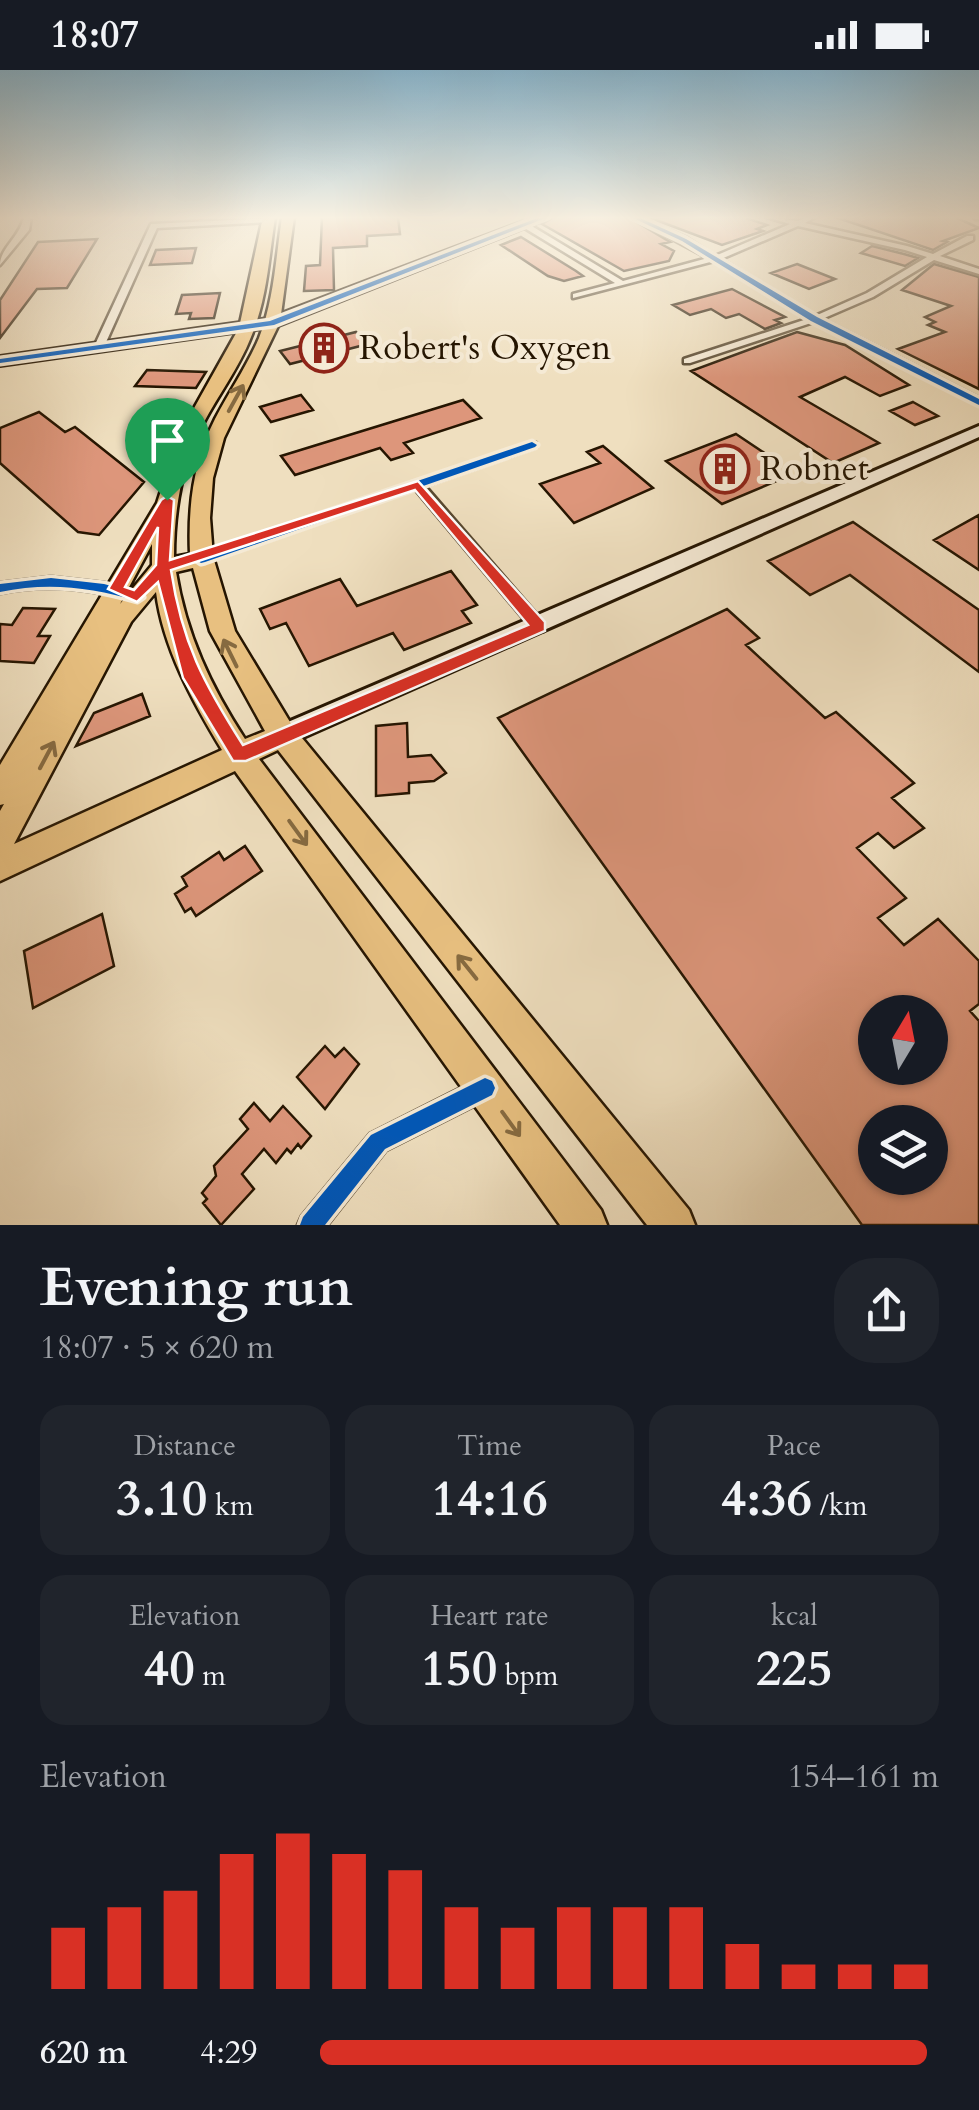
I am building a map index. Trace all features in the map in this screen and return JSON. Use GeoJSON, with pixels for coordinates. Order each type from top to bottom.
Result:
{"type":"FeatureCollection","features":[{"type":"Feature","properties":{"kind":"main road"},"geometry":{"type":"LineString","coordinates":[[0,840],[108,641],[167,500],[188,434],[248,327],[259,271]]}},
{"type":"Feature","properties":{"kind":"main road"},"geometry":{"type":"LineString","coordinates":[[280,271],[272,324],[211,449],[201,497],[201,558],[208,596],[226,645],[283,735],[674,1225]]}},
{"type":"Feature","properties":{"kind":"main road"},"geometry":{"type":"LineString","coordinates":[[167,500],[163,566],[168,607],[192,678],[240,755],[586,1225]]}},
{"type":"Feature","properties":{"kind":"main road"},"geometry":{"type":"LineString","coordinates":[[0,792],[126,593],[163,566],[201,558]]}},
{"type":"Feature","properties":{"kind":"main road"},"geometry":{"type":"LineString","coordinates":[[0,866],[283,735]]}},
{"type":"Feature","properties":{"kind":"street"},"geometry":{"type":"LineString","coordinates":[[98,349],[134,271]]}},
{"type":"Feature","properties":{"kind":"street"},"geometry":{"type":"LineString","coordinates":[[0,361],[272,324],[405,271]]}},
{"type":"Feature","properties":{"kind":"street"},"geometry":{"type":"LineString","coordinates":[[600,271],[622,284]]}},
{"type":"Feature","properties":{"kind":"street"},"geometry":{"type":"LineString","coordinates":[[576,296],[670,271]]}},
{"type":"Feature","properties":{"kind":"street"},"geometry":{"type":"LineString","coordinates":[[734,271],[814,318],[979,402]]}},
{"type":"Feature","properties":{"kind":"street"},"geometry":{"type":"LineString","coordinates":[[687,361],[814,318],[874,293],[907,271]]}},
{"type":"Feature","properties":{"kind":"street"},"geometry":{"type":"LineString","coordinates":[[283,735],[979,431]]}},
{"type":"Feature","properties":{"kind":"street"},"geometry":{"type":"LineString","coordinates":[[201,558],[532,445]]}},
{"type":"Feature","properties":{"kind":"street"},"geometry":{"type":"LineString","coordinates":[[418,485],[539,626]]}},
{"type":"Feature","properties":{"kind":"street"},"geometry":{"type":"LineString","coordinates":[[0,588],[26,583],[126,593]]}},
{"type":"Feature","properties":{"kind":"street"},"geometry":{"type":"LineString","coordinates":[[311,1225],[378,1142],[485,1088]]}},
{"type":"Feature","properties":{"kind":"building"},"geometry":{"type":"Polygon","coordinates":[[[19,271],[77,271],[67,288],[37,289],[0,338],[0,300],[19,271]]]}},
{"type":"Feature","properties":{"kind":"building"},"geometry":{"type":"Polygon","coordinates":[[[306,271],[334,271],[334,290],[304,291],[306,271]]]}},
{"type":"Feature","properties":{"kind":"building"},"geometry":{"type":"Polygon","coordinates":[[[540,271],[575,271],[583,276],[564,281],[540,271]]]}},
{"type":"Feature","properties":{"kind":"building"},"geometry":{"type":"Polygon","coordinates":[[[814,271],[835,279],[809,289],[771,273],[814,271]]]}},
{"type":"Feature","properties":{"kind":"building"},"geometry":{"type":"Polygon","coordinates":[[[926,271],[958,271],[979,277],[979,389],[898,349],[945,332],[928,325],[935,322],[925,317],[951,306],[902,290],[926,271]]]}},
{"type":"Feature","properties":{"kind":"building"},"geometry":{"type":"Polygon","coordinates":[[[732,289],[785,317],[775,320],[781,323],[765,329],[739,314],[726,318],[711,309],[690,315],[673,305],[732,289]]]}},
{"type":"Feature","properties":{"kind":"building"},"geometry":{"type":"Polygon","coordinates":[[[220,293],[214,318],[189,319],[191,313],[176,314],[182,295],[220,293]]]}},
{"type":"Feature","properties":{"kind":"building","name":"Robert's Oxygen"},"geometry":{"type":"Polygon","coordinates":[[[356,332],[368,344],[290,364],[280,351],[356,332]]]}},
{"type":"Feature","properties":{"kind":"building"},"geometry":{"type":"Polygon","coordinates":[[[797,332],[845,345],[909,385],[880,396],[845,377],[800,397],[879,443],[833,463],[691,371],[797,332]]]}},
{"type":"Feature","properties":{"kind":"building"},"geometry":{"type":"Polygon","coordinates":[[[147,370],[206,372],[196,388],[135,386],[147,370]]]}},
{"type":"Feature","properties":{"kind":"building"},"geometry":{"type":"Polygon","coordinates":[[[301,395],[313,410],[271,422],[260,407],[301,395]]]}},
{"type":"Feature","properties":{"kind":"building"},"geometry":{"type":"Polygon","coordinates":[[[463,400],[481,418],[404,443],[413,453],[391,460],[380,448],[295,475],[281,456],[463,400]]]}},
{"type":"Feature","properties":{"kind":"building"},"geometry":{"type":"Polygon","coordinates":[[[913,402],[938,416],[915,425],[890,411],[913,402]]]}},
{"type":"Feature","properties":{"kind":"building"},"geometry":{"type":"Polygon","coordinates":[[[39,412],[65,432],[75,427],[144,482],[99,535],[78,532],[0,463],[0,428],[39,412]]]}},
{"type":"Feature","properties":{"kind":"building","name":"Robnet"},"geometry":{"type":"Polygon","coordinates":[[[736,434],[769,456],[761,460],[786,477],[722,504],[666,461],[736,434]]]}},
{"type":"Feature","properties":{"kind":"building"},"geometry":{"type":"Polygon","coordinates":[[[603,446],[653,488],[574,523],[540,484],[600,463],[587,452],[603,446]]]}},
{"type":"Feature","properties":{"kind":"building"},"geometry":{"type":"Polygon","coordinates":[[[979,515],[979,570],[934,540],[979,515]]]}},
{"type":"Feature","properties":{"kind":"building"},"geometry":{"type":"Polygon","coordinates":[[[853,522],[979,610],[979,672],[850,575],[810,595],[768,561],[853,522]]]}},
{"type":"Feature","properties":{"kind":"building"},"geometry":{"type":"Polygon","coordinates":[[[451,571],[477,605],[462,611],[471,623],[404,650],[393,633],[309,666],[286,623],[270,629],[260,609],[340,579],[357,606],[451,571]]]}},
{"type":"Feature","properties":{"kind":"building"},"geometry":{"type":"Polygon","coordinates":[[[23,608],[55,609],[38,636],[50,636],[34,663],[0,661],[0,624],[12,625],[23,608]]]}},
{"type":"Feature","properties":{"kind":"building"},"geometry":{"type":"Polygon","coordinates":[[[727,609],[759,638],[746,645],[825,718],[836,712],[914,783],[892,798],[924,828],[894,848],[878,833],[857,848],[906,898],[878,918],[904,945],[938,919],[979,961],[979,1004],[970,1011],[979,1021],[979,1225],[862,1225],[498,718],[727,609]]]}},
{"type":"Feature","properties":{"kind":"building"},"geometry":{"type":"Polygon","coordinates":[[[142,694],[150,716],[76,746],[94,713],[142,694]]]}},
{"type":"Feature","properties":{"kind":"building"},"geometry":{"type":"Polygon","coordinates":[[[407,723],[408,757],[431,755],[446,773],[434,781],[409,783],[409,793],[376,796],[376,726],[407,723]]]}},
{"type":"Feature","properties":{"kind":"building"},"geometry":{"type":"Polygon","coordinates":[[[245,846],[262,871],[196,916],[191,908],[185,912],[175,894],[187,886],[182,877],[219,852],[224,860],[245,846]]]}},
{"type":"Feature","properties":{"kind":"building"},"geometry":{"type":"Polygon","coordinates":[[[102,914],[114,966],[33,1008],[24,951],[102,914]]]}},
{"type":"Feature","properties":{"kind":"building"},"geometry":{"type":"Polygon","coordinates":[[[325,1046],[335,1057],[344,1048],[359,1064],[325,1109],[297,1077],[325,1046]]]}},
{"type":"Feature","properties":{"kind":"building"},"geometry":{"type":"Polygon","coordinates":[[[254,1103],[270,1121],[283,1106],[311,1136],[301,1148],[298,1144],[291,1153],[287,1149],[276,1163],[264,1149],[242,1174],[254,1189],[221,1225],[203,1203],[207,1199],[202,1193],[216,1176],[214,1166],[248,1129],[240,1119],[254,1103]]]}},
{"type":"Feature","properties":{"kind":"cycle path"},"geometry":{"type":"LineString","coordinates":[[0,361],[271,323],[406,271]]}},
{"type":"Feature","properties":{"kind":"cycle path"},"geometry":{"type":"LineString","coordinates":[[735,271],[814,319],[979,402]]}},
{"type":"Feature","properties":{"kind":"cycle path"},"geometry":{"type":"LineString","coordinates":[[201,559],[532,445]]}},
{"type":"Feature","properties":{"kind":"cycle path"},"geometry":{"type":"LineString","coordinates":[[0,588],[69,583],[137,597]]}},
{"type":"Feature","properties":{"kind":"cycle path"},"geometry":{"type":"LineString","coordinates":[[311,1225],[378,1142],[485,1088]]}},
{"type":"Feature","properties":{"kind":"place","name":"Robert's Oxygen"},"geometry":{"type":"Point","coordinates":[324,348]}},
{"type":"Feature","properties":{"kind":"place","name":"Robnet"},"geometry":{"type":"Point","coordinates":[725,469]}},
{"type":"Feature","properties":{"kind":"route"},"geometry":{"type":"LineString","coordinates":[[167,500],[116,589],[137,597],[163,566],[168,607],[192,678],[240,755],[539,626],[418,485],[201,558],[163,566],[167,500]]}}]}
